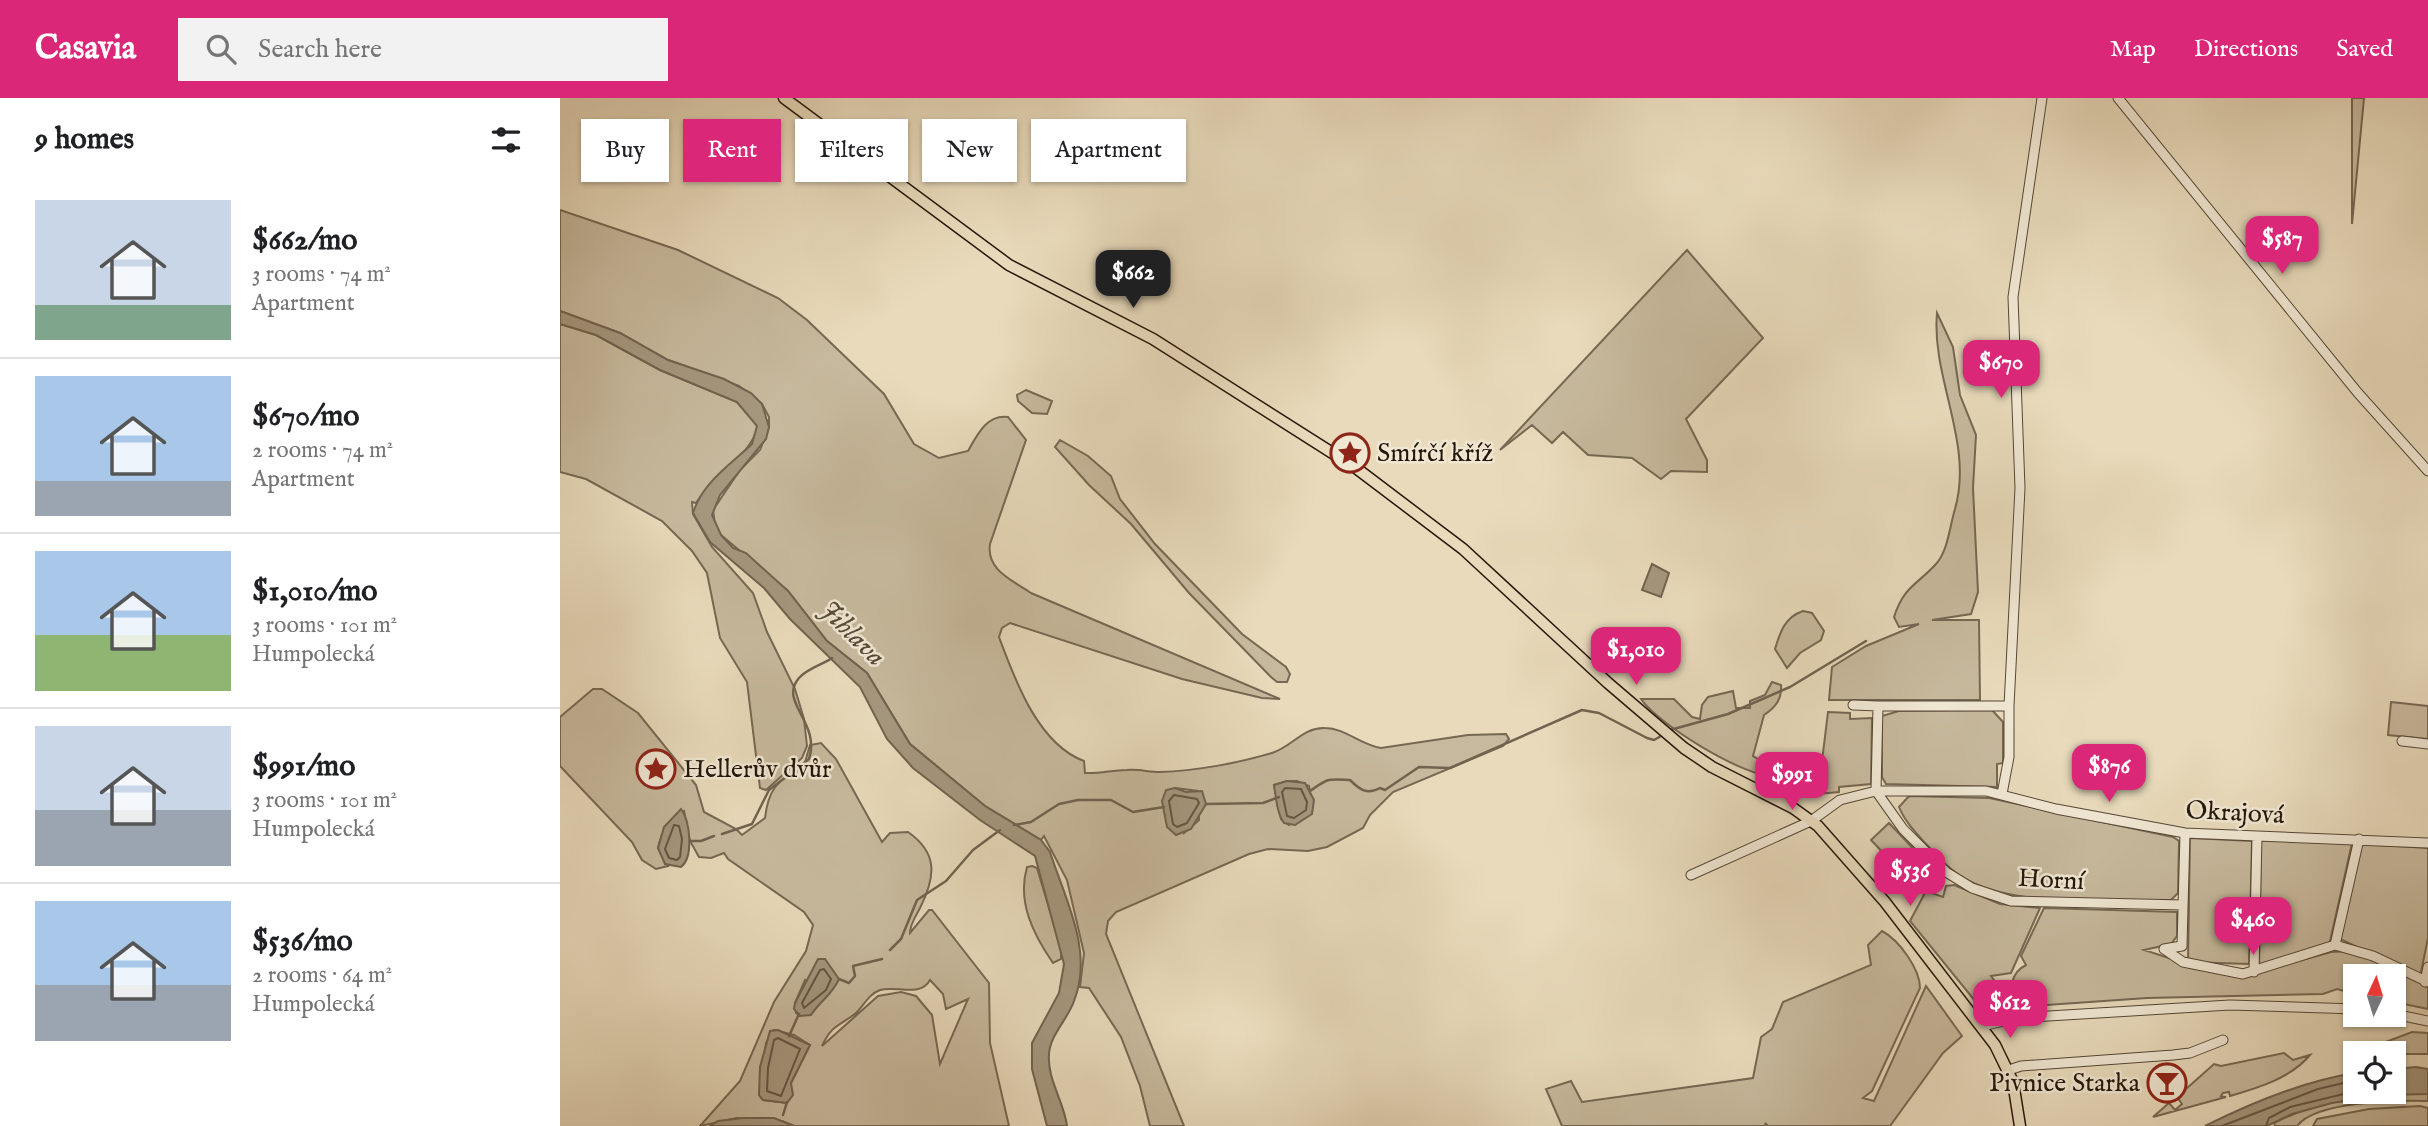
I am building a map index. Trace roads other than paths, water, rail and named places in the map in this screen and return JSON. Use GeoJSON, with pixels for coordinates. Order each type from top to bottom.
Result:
{"type":"FeatureCollection","features":[{"type":"Feature","properties":{"kind":"main road"},"geometry":{"type":"LineString","coordinates":[[785,98],[1009,265],[1153,339],[1356,468],[1464,549],[1665,733],[1712,767],[1811,821],[1851,861],[1982,1026],[2009,1070],[2020,1126]]}},
{"type":"Feature","properties":{"kind":"street"},"geometry":{"type":"LineString","coordinates":[[2002,794],[2010,757],[2009,706],[2020,488],[2013,297],[2042,98]]}},
{"type":"Feature","properties":{"kind":"street"},"geometry":{"type":"LineString","coordinates":[[2118,98],[2358,393],[2428,471]]}},
{"type":"Feature","properties":{"kind":"street"},"geometry":{"type":"LineString","coordinates":[[1853,705],[2009,706]]}},
{"type":"Feature","properties":{"kind":"street"},"geometry":{"type":"LineString","coordinates":[[1877,791],[1878,706]]}},
{"type":"Feature","properties":{"kind":"street"},"geometry":{"type":"LineString","coordinates":[[2402,741],[2428,744]]}},
{"type":"Feature","properties":{"kind":"street","name":"Okrajová"},"geometry":{"type":"LineString","coordinates":[[1691,876],[1811,821],[1840,800],[1877,791],[1940,790],[2002,794],[2056,809],[2185,833],[2428,843]]}},
{"type":"Feature","properties":{"kind":"street","name":"Horní"},"geometry":{"type":"LineString","coordinates":[[1877,791],[1912,837],[1946,872],[1972,888],[2011,901],[2183,905]]}},
{"type":"Feature","properties":{"kind":"street"},"geometry":{"type":"LineString","coordinates":[[2185,833],[2182,946],[2164,949],[2176,960],[2234,973],[2254,972],[2335,943],[2373,956],[2427,982],[2428,967]]}},
{"type":"Feature","properties":{"kind":"street"},"geometry":{"type":"LineString","coordinates":[[2254,972],[2257,836]]}},
{"type":"Feature","properties":{"kind":"street"},"geometry":{"type":"LineString","coordinates":[[2335,943],[2359,839]]}},
{"type":"Feature","properties":{"kind":"street"},"geometry":{"type":"LineString","coordinates":[[1982,1026],[2017,1018],[2230,1005],[2343,1009]]}},
{"type":"Feature","properties":{"kind":"street"},"geometry":{"type":"LineString","coordinates":[[2406,1016],[2428,1021]]}},
{"type":"Feature","properties":{"kind":"street"},"geometry":{"type":"LineString","coordinates":[[2009,1070],[2021,1066],[2190,1053],[2223,1040]]}},
{"type":"Feature","properties":{"kind":"water"},"geometry":{"type":"Polygon","coordinates":[[[560,311],[620,333],[668,360],[724,379],[751,393],[762,404],[769,427],[766,439],[720,495],[712,515],[721,535],[733,548],[746,553],[788,591],[827,641],[867,673],[910,744],[985,806],[1041,840],[1050,852],[1075,925],[1081,963],[1074,1001],[1052,1040],[1049,1054],[1053,1082],[1067,1126],[1047,1126],[1032,1069],[1032,1043],[1059,993],[1064,964],[1035,856],[980,820],[913,768],[887,739],[860,687],[790,619],[764,588],[710,542],[693,513],[697,502],[718,475],[752,444],[757,426],[737,402],[660,370],[596,335],[560,324],[560,311]]]}},
{"type":"Feature","properties":{"kind":"water"},"geometry":{"type":"Polygon","coordinates":[[[1652,564],[1669,573],[1661,597],[1642,590],[1652,564]]]}},
{"type":"Feature","properties":{"kind":"water"},"geometry":{"type":"Polygon","coordinates":[[[1287,781],[1305,783],[1314,800],[1312,814],[1295,825],[1284,823],[1277,805],[1274,785],[1287,781]]]}},
{"type":"Feature","properties":{"kind":"water"},"geometry":{"type":"Polygon","coordinates":[[[1175,788],[1186,792],[1202,791],[1206,804],[1191,829],[1176,835],[1167,827],[1162,801],[1166,790],[1175,788]]]}},
{"type":"Feature","properties":{"kind":"water"},"geometry":{"type":"Polygon","coordinates":[[[681,809],[687,822],[689,847],[681,867],[665,864],[658,848],[664,827],[681,809]]]}},
{"type":"Feature","properties":{"kind":"water"},"geometry":{"type":"Polygon","coordinates":[[[818,959],[825,959],[839,979],[811,1015],[800,1016],[794,1009],[795,1003],[818,959]]]}},
{"type":"Feature","properties":{"kind":"water"},"geometry":{"type":"Polygon","coordinates":[[[778,1030],[810,1045],[791,1083],[793,1095],[787,1103],[763,1100],[759,1095],[760,1067],[770,1031],[778,1030]]]}},
{"type":"Feature","properties":{"kind":"water"},"geometry":{"type":"Polygon","coordinates":[[[2406,1068],[2428,1069],[2428,1094],[2406,1094],[2406,1068]]]}},
{"type":"Feature","properties":{"kind":"water"},"geometry":{"type":"Polygon","coordinates":[[[2343,1076],[2343,1101],[2292,1114],[2267,1126],[2205,1126],[2278,1094],[2343,1076]]]}},
{"type":"Feature","properties":{"kind":"water"},"geometry":{"type":"Polygon","coordinates":[[[774,1118],[794,1126],[710,1126],[718,1121],[774,1118]]]}},
{"type":"Feature","properties":{"kind":"waterway"},"geometry":{"type":"LineString","coordinates":[[1670,730],[1728,714],[1790,687],[1866,641]]}},
{"type":"Feature","properties":{"kind":"waterway"},"geometry":{"type":"LineString","coordinates":[[722,834],[752,824],[769,790],[809,759],[810,734],[793,696],[794,687],[799,678],[832,658]]}},
{"type":"Feature","properties":{"kind":"waterway"},"geometry":{"type":"LineString","coordinates":[[1310,791],[1328,780],[1336,779],[1350,780],[1360,789],[1367,791],[1380,788],[1385,790],[1419,767],[1450,768],[1582,710],[1599,713],[1647,738],[1654,740],[1661,736]]}},
{"type":"Feature","properties":{"kind":"waterway"},"geometry":{"type":"LineString","coordinates":[[1206,804],[1263,803],[1279,797]]}},
{"type":"Feature","properties":{"kind":"waterway"},"geometry":{"type":"LineString","coordinates":[[1014,825],[1031,822],[1059,804],[1078,800],[1111,800],[1133,812],[1164,807]]}},
{"type":"Feature","properties":{"kind":"waterway"},"geometry":{"type":"LineString","coordinates":[[890,950],[901,939],[917,900],[946,881],[973,850],[1000,830]]}},
{"type":"Feature","properties":{"kind":"waterway"},"geometry":{"type":"LineString","coordinates":[[690,841],[701,841],[714,836]]}},
{"type":"Feature","properties":{"kind":"waterway"},"geometry":{"type":"LineString","coordinates":[[839,979],[849,983],[855,976],[853,966],[882,959]]}},
{"type":"Feature","properties":{"kind":"waterway"},"geometry":{"type":"LineString","coordinates":[[789,1036],[799,1014]]}},
{"type":"Feature","properties":{"kind":"waterway"},"geometry":{"type":"LineString","coordinates":[[783,1115],[787,1102]]}},
{"type":"Feature","properties":{"kind":"place","name":"Smírčí kříž"},"geometry":{"type":"Point","coordinates":[1350,453]}},
{"type":"Feature","properties":{"kind":"place","name":"Hellerův dvůr"},"geometry":{"type":"Point","coordinates":[656,769]}},
{"type":"Feature","properties":{"kind":"place","name":"Pivnice Starka"},"geometry":{"type":"Point","coordinates":[2167,1083]}},
{"type":"Feature","properties":{"kind":"water label","name":"Jihlava"},"geometry":{"type":"Point","coordinates":[852,634]}}]}
